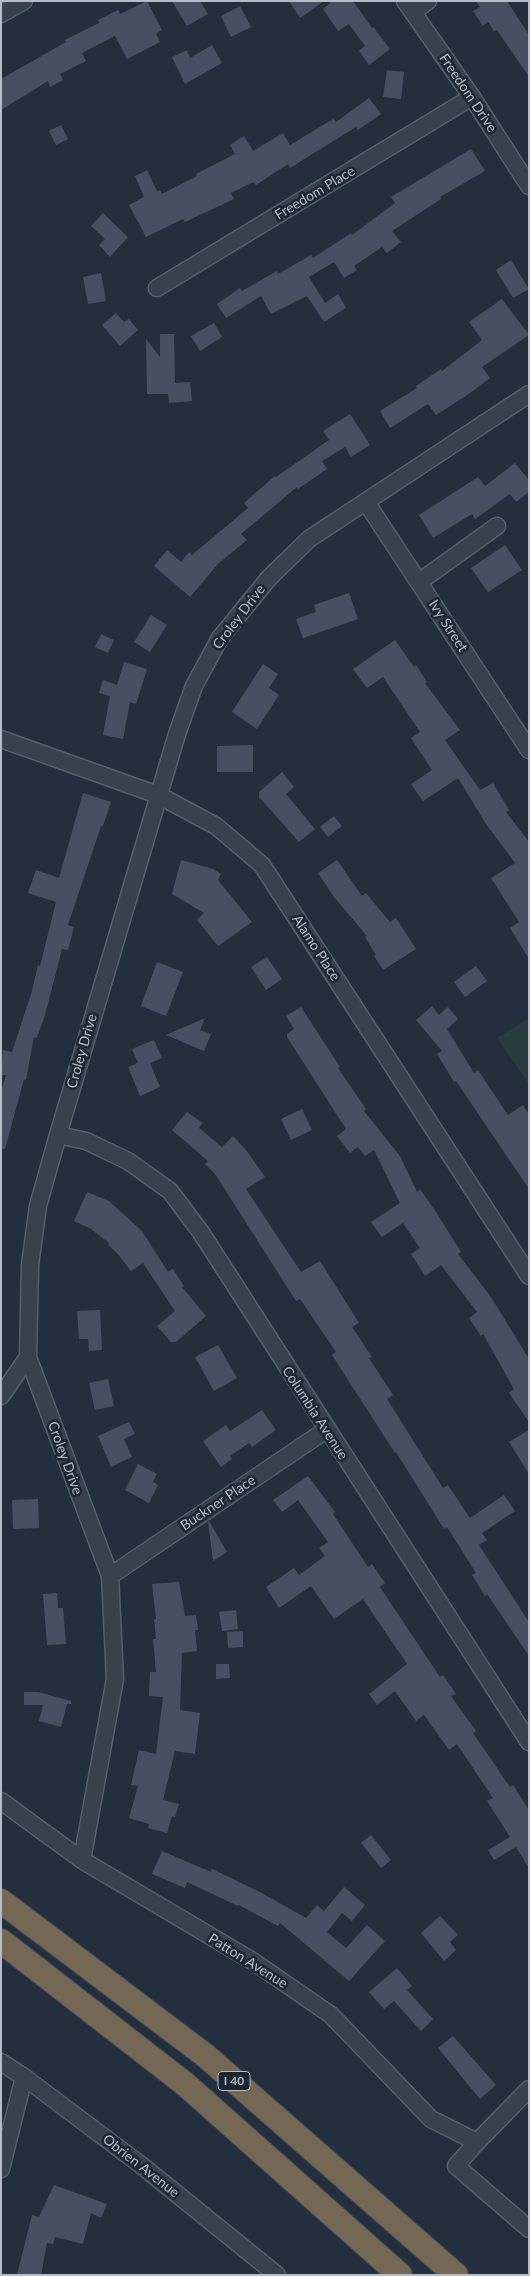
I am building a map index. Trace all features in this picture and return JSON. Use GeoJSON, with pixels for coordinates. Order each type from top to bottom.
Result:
{"type":"FeatureCollection","features":[{"type":"Feature","properties":{"kind":"highway","name":"I 40"},"geometry":{"type":"LineString","coordinates":[[1,1902],[206,2056],[456,2275]]}},
{"type":"Feature","properties":{"kind":"highway","name":"I 40"},"geometry":{"type":"LineString","coordinates":[[1,1941],[185,2084],[400,2275]]}},
{"type":"Feature","properties":{"kind":"street"},"geometry":{"type":"LineString","coordinates":[[1,14],[24,1]]}},
{"type":"Feature","properties":{"kind":"street"},"geometry":{"type":"LineString","coordinates":[[409,7],[428,1]]}},
{"type":"Feature","properties":{"kind":"street","name":"Freedom Drive"},"geometry":{"type":"LineString","coordinates":[[409,7],[472,97],[529,186]]}},
{"type":"Feature","properties":{"kind":"street","name":"Freedom Place"},"geometry":{"type":"LineString","coordinates":[[157,288],[472,97]]}},
{"type":"Feature","properties":{"kind":"street","name":"Croley Drive"},"geometry":{"type":"LineString","coordinates":[[82,1860],[115,1679],[110,1576],[28,1357],[30,1264],[38,1206],[158,795],[194,686],[220,638],[269,578],[309,539],[529,394]]}},
{"type":"Feature","properties":{"kind":"street","name":"Ivy Street"},"geometry":{"type":"LineString","coordinates":[[366,502],[529,750]]}},
{"type":"Feature","properties":{"kind":"street"},"geometry":{"type":"LineString","coordinates":[[419,582],[497,526]]}},
{"type":"Feature","properties":{"kind":"street","name":"Alamo Place"},"geometry":{"type":"LineString","coordinates":[[1,739],[158,795],[216,826],[262,865],[529,1276]]}},
{"type":"Feature","properties":{"kind":"street","name":"Columbia Avenue"},"geometry":{"type":"LineString","coordinates":[[58,1135],[86,1141],[128,1161],[170,1191],[200,1231],[326,1430],[529,1742]]}},
{"type":"Feature","properties":{"kind":"street"},"geometry":{"type":"LineString","coordinates":[[1,1396],[28,1357]]}},
{"type":"Feature","properties":{"kind":"street","name":"Buckner Place"},"geometry":{"type":"LineString","coordinates":[[110,1576],[326,1430]]}},
{"type":"Feature","properties":{"kind":"street","name":"Patton Avenue"},"geometry":{"type":"LineString","coordinates":[[1,1801],[82,1860],[254,1962],[331,2015],[431,2119],[477,2142]]}},
{"type":"Feature","properties":{"kind":"street","name":"Obrien Avenue"},"geometry":{"type":"LineString","coordinates":[[1,2062],[24,2077],[141,2165],[277,2275]]}},
{"type":"Feature","properties":{"kind":"street"},"geometry":{"type":"LineString","coordinates":[[1,2169],[24,2077]]}},
{"type":"Feature","properties":{"kind":"street"},"geometry":{"type":"LineString","coordinates":[[529,2089],[456,2166],[529,2230]]}},
{"type":"Feature","properties":{"kind":"green space"},"geometry":{"type":"Polygon","coordinates":[[[529,1018],[529,1084],[497,1038],[529,1018]]]}},
{"type":"Feature","properties":{"kind":"building"},"geometry":{"type":"Polygon","coordinates":[[[147,1],[162,30],[156,33],[160,42],[127,59],[115,36],[82,53],[86,61],[60,74],[63,80],[50,87],[48,81],[1,110],[1,79],[66,42],[65,40],[99,23],[98,20],[118,10],[120,14],[147,1]]]}},
{"type":"Feature","properties":{"kind":"building"},"geometry":{"type":"Polygon","coordinates":[[[172,1],[200,1],[208,14],[187,26],[172,1]]]}},
{"type":"Feature","properties":{"kind":"building"},"geometry":{"type":"Polygon","coordinates":[[[289,1],[324,1],[300,18],[289,1]]]}},
{"type":"Feature","properties":{"kind":"building"},"geometry":{"type":"Polygon","coordinates":[[[333,1],[353,1],[390,49],[369,65],[359,51],[365,46],[349,24],[338,31],[323,9],[333,1]]]}},
{"type":"Feature","properties":{"kind":"building"},"geometry":{"type":"Polygon","coordinates":[[[476,1],[507,1],[529,35],[529,77],[497,30],[494,31],[488,22],[483,26],[473,11],[480,7],[476,1]]]}},
{"type":"Feature","properties":{"kind":"building"},"geometry":{"type":"Polygon","coordinates":[[[240,6],[251,27],[231,37],[221,16],[240,6]]]}},
{"type":"Feature","properties":{"kind":"building"},"geometry":{"type":"Polygon","coordinates":[[[212,45],[222,63],[185,84],[172,57],[187,50],[190,58],[212,45]]]}},
{"type":"Feature","properties":{"kind":"building"},"geometry":{"type":"Polygon","coordinates":[[[387,70],[404,72],[401,99],[383,97],[387,70]]]}},
{"type":"Feature","properties":{"kind":"building"},"geometry":{"type":"Polygon","coordinates":[[[369,98],[381,114],[358,130],[356,127],[290,168],[288,164],[256,185],[253,182],[231,193],[234,199],[185,222],[183,219],[146,237],[129,205],[144,197],[135,176],[147,170],[157,191],[160,190],[162,194],[235,154],[230,145],[244,136],[253,151],[283,133],[290,145],[333,119],[336,122],[369,98]]]}},
{"type":"Feature","properties":{"kind":"building"},"geometry":{"type":"Polygon","coordinates":[[[61,125],[68,139],[56,145],[49,131],[61,125]]]}},
{"type":"Feature","properties":{"kind":"building"},"geometry":{"type":"Polygon","coordinates":[[[471,149],[485,171],[440,197],[441,199],[392,231],[401,242],[387,253],[382,247],[354,266],[357,270],[344,278],[334,262],[309,277],[325,303],[338,294],[346,308],[324,322],[307,296],[271,314],[261,296],[226,318],[217,304],[240,288],[242,291],[277,271],[278,274],[311,255],[313,258],[351,233],[352,235],[395,203],[391,197],[471,149]]]}},
{"type":"Feature","properties":{"kind":"building"},"geometry":{"type":"Polygon","coordinates":[[[103,213],[128,237],[110,257],[99,245],[105,239],[91,226],[103,213]]]}},
{"type":"Feature","properties":{"kind":"building"},"geometry":{"type":"Polygon","coordinates":[[[511,260],[529,289],[513,298],[496,270],[511,260]]]}},
{"type":"Feature","properties":{"kind":"building"},"geometry":{"type":"Polygon","coordinates":[[[101,273],[106,301],[88,304],[83,277],[101,273]]]}},
{"type":"Feature","properties":{"kind":"building"},"geometry":{"type":"Polygon","coordinates":[[[502,299],[529,335],[482,367],[490,378],[466,396],[436,415],[428,404],[390,428],[380,411],[417,388],[416,386],[441,369],[442,371],[482,340],[469,322],[502,299]]]}},
{"type":"Feature","properties":{"kind":"building"},"geometry":{"type":"Polygon","coordinates":[[[116,313],[124,322],[129,319],[138,330],[120,346],[102,325],[116,313]]]}},
{"type":"Feature","properties":{"kind":"building"},"geometry":{"type":"Polygon","coordinates":[[[214,323],[222,337],[200,351],[191,336],[214,323]]]}},
{"type":"Feature","properties":{"kind":"building"},"geometry":{"type":"Polygon","coordinates":[[[160,334],[174,334],[175,383],[190,382],[192,401],[169,403],[168,394],[147,394],[146,339],[160,357],[160,334]]]}},
{"type":"Feature","properties":{"kind":"building"},"geometry":{"type":"Polygon","coordinates":[[[350,414],[370,445],[351,457],[345,447],[322,461],[327,469],[298,489],[297,487],[241,534],[247,540],[218,564],[190,597],[154,566],[167,550],[181,562],[189,552],[192,555],[248,508],[244,503],[275,476],[329,440],[323,431],[350,414]]]}},
{"type":"Feature","properties":{"kind":"building"},"geometry":{"type":"Polygon","coordinates":[[[515,463],[529,480],[529,492],[516,502],[510,494],[475,519],[472,514],[433,538],[419,515],[478,477],[485,486],[515,463]]]}},
{"type":"Feature","properties":{"kind":"building"},"geometry":{"type":"Polygon","coordinates":[[[505,545],[522,570],[488,592],[471,568],[505,545]]]}},
{"type":"Feature","properties":{"kind":"building"},"geometry":{"type":"Polygon","coordinates":[[[349,593],[358,619],[303,638],[296,619],[316,612],[314,605],[349,593]]]}},
{"type":"Feature","properties":{"kind":"building"},"geometry":{"type":"Polygon","coordinates":[[[151,615],[167,625],[150,652],[134,642],[151,615]]]}},
{"type":"Feature","properties":{"kind":"building"},"geometry":{"type":"Polygon","coordinates":[[[101,634],[114,640],[108,653],[95,647],[101,634]]]}},
{"type":"Feature","properties":{"kind":"building"},"geometry":{"type":"Polygon","coordinates":[[[395,640],[414,667],[416,665],[427,682],[425,683],[460,730],[445,740],[480,790],[493,783],[509,810],[506,812],[529,842],[529,959],[510,928],[519,922],[491,878],[515,863],[486,824],[458,778],[423,801],[411,784],[432,770],[411,738],[420,732],[383,677],[367,688],[353,669],[395,640]]]}},
{"type":"Feature","properties":{"kind":"building"},"geometry":{"type":"Polygon","coordinates":[[[124,662],[147,669],[136,704],[130,702],[123,739],[103,735],[110,696],[99,693],[103,680],[117,685],[124,662]]]}},
{"type":"Feature","properties":{"kind":"building"},"geometry":{"type":"Polygon","coordinates":[[[263,664],[278,674],[269,688],[279,695],[257,729],[232,712],[263,664]]]}},
{"type":"Feature","properties":{"kind":"building"},"geometry":{"type":"Polygon","coordinates":[[[253,745],[253,772],[217,772],[217,746],[253,745]]]}},
{"type":"Feature","properties":{"kind":"building"},"geometry":{"type":"Polygon","coordinates":[[[282,772],[294,787],[286,794],[315,829],[299,842],[259,797],[259,792],[282,772]]]}},
{"type":"Feature","properties":{"kind":"building"},"geometry":{"type":"Polygon","coordinates":[[[83,793],[111,802],[103,826],[101,826],[68,925],[74,927],[68,950],[62,949],[45,1015],[37,1038],[34,1037],[26,1080],[24,1079],[5,1149],[1,1149],[1,1092],[6,1075],[1,1075],[3,1050],[12,1052],[32,991],[38,965],[40,966],[56,902],[28,893],[36,870],[59,878],[83,793]]]}},
{"type":"Feature","properties":{"kind":"building"},"geometry":{"type":"Polygon","coordinates":[[[334,816],[342,826],[328,837],[320,827],[334,816]]]}},
{"type":"Feature","properties":{"kind":"building"},"geometry":{"type":"Polygon","coordinates":[[[181,860],[213,869],[221,874],[218,880],[252,922],[218,946],[197,920],[204,913],[172,894],[181,860]]]}},
{"type":"Feature","properties":{"kind":"building"},"geometry":{"type":"Polygon","coordinates":[[[337,860],[362,896],[366,893],[390,922],[396,918],[416,949],[383,970],[365,937],[367,936],[334,897],[318,873],[337,860]]]}},
{"type":"Feature","properties":{"kind":"building"},"geometry":{"type":"Polygon","coordinates":[[[267,957],[282,979],[266,990],[251,967],[267,957]]]}},
{"type":"Feature","properties":{"kind":"building"},"geometry":{"type":"Polygon","coordinates":[[[157,962],[183,972],[166,1016],[141,1006],[157,962]]]}},
{"type":"Feature","properties":{"kind":"building"},"geometry":{"type":"Polygon","coordinates":[[[476,966],[487,981],[465,997],[454,982],[476,966]]]}},
{"type":"Feature","properties":{"kind":"building"},"geometry":{"type":"Polygon","coordinates":[[[432,1006],[439,1015],[448,1007],[458,1019],[447,1029],[474,1073],[478,1070],[508,1115],[523,1105],[529,1114],[529,1189],[456,1081],[454,1082],[437,1054],[442,1051],[416,1020],[432,1006]]]}},
{"type":"Feature","properties":{"kind":"building"},"geometry":{"type":"Polygon","coordinates":[[[301,1007],[340,1067],[338,1068],[366,1109],[364,1111],[400,1156],[417,1192],[420,1189],[436,1212],[461,1252],[458,1254],[491,1297],[529,1359],[529,1422],[509,1393],[514,1389],[483,1334],[481,1336],[469,1318],[477,1312],[441,1265],[425,1276],[411,1254],[420,1248],[403,1223],[382,1237],[371,1222],[400,1203],[374,1150],[365,1156],[358,1147],[350,1153],[337,1136],[346,1129],[287,1037],[287,1034],[294,1029],[286,1016],[301,1007]]]}},
{"type":"Feature","properties":{"kind":"building"},"geometry":{"type":"Polygon","coordinates":[[[205,1018],[200,1030],[211,1034],[204,1051],[166,1035],[205,1018]]]}},
{"type":"Feature","properties":{"kind":"building"},"geometry":{"type":"Polygon","coordinates":[[[154,1040],[162,1058],[150,1063],[160,1087],[140,1096],[128,1067],[138,1063],[132,1049],[154,1040]]]}},
{"type":"Feature","properties":{"kind":"building"},"geometry":{"type":"Polygon","coordinates":[[[302,1109],[312,1130],[291,1140],[281,1119],[302,1109]]]}},
{"type":"Feature","properties":{"kind":"building"},"geometry":{"type":"Polygon","coordinates":[[[187,1112],[203,1123],[199,1128],[222,1147],[233,1136],[246,1150],[265,1177],[246,1189],[301,1272],[320,1261],[359,1323],[352,1327],[372,1357],[369,1358],[393,1395],[387,1399],[443,1488],[448,1485],[470,1518],[504,1495],[515,1511],[482,1533],[487,1540],[479,1545],[529,1622],[529,1656],[487,1594],[485,1596],[472,1575],[476,1573],[447,1527],[444,1529],[332,1355],[336,1352],[300,1299],[296,1301],[215,1174],[205,1164],[208,1161],[172,1130],[187,1112]]]}},
{"type":"Feature","properties":{"kind":"building"},"geometry":{"type":"Polygon","coordinates":[[[87,1192],[109,1201],[142,1231],[168,1272],[173,1269],[184,1286],[182,1287],[206,1316],[176,1342],[171,1342],[157,1326],[175,1311],[143,1263],[131,1271],[118,1254],[108,1245],[109,1243],[91,1229],[74,1221],[87,1192]]]}},
{"type":"Feature","properties":{"kind":"building"},"geometry":{"type":"Polygon","coordinates":[[[100,1310],[102,1350],[89,1351],[88,1339],[79,1339],[77,1311],[100,1310]]]}},
{"type":"Feature","properties":{"kind":"building"},"geometry":{"type":"Polygon","coordinates":[[[218,1345],[237,1378],[214,1391],[195,1357],[218,1345]]]}},
{"type":"Feature","properties":{"kind":"building"},"geometry":{"type":"Polygon","coordinates":[[[108,1379],[114,1406],[95,1410],[89,1383],[108,1379]]]}},
{"type":"Feature","properties":{"kind":"building"},"geometry":{"type":"Polygon","coordinates":[[[262,1410],[276,1430],[252,1447],[249,1443],[230,1456],[232,1459],[221,1467],[203,1441],[226,1425],[230,1431],[262,1410]]]}},
{"type":"Feature","properties":{"kind":"building"},"geometry":{"type":"Polygon","coordinates":[[[129,1422],[135,1434],[124,1439],[132,1457],[111,1467],[98,1436],[129,1422]]]}},
{"type":"Feature","properties":{"kind":"building"},"geometry":{"type":"Polygon","coordinates":[[[529,1430],[529,1474],[509,1442],[529,1430]]]}},
{"type":"Feature","properties":{"kind":"building"},"geometry":{"type":"Polygon","coordinates":[[[138,1464],[157,1474],[153,1482],[158,1485],[149,1503],[125,1490],[138,1464]]]}},
{"type":"Feature","properties":{"kind":"building"},"geometry":{"type":"Polygon","coordinates":[[[308,1476],[335,1512],[333,1514],[368,1567],[372,1564],[385,1583],[380,1587],[440,1677],[443,1675],[456,1694],[451,1696],[476,1731],[473,1733],[510,1787],[513,1785],[529,1810],[529,1868],[516,1847],[494,1860],[488,1850],[510,1837],[487,1801],[493,1798],[457,1744],[449,1750],[424,1715],[416,1721],[395,1691],[377,1705],[369,1694],[407,1664],[363,1599],[334,1619],[311,1586],[279,1608],[266,1587],[294,1568],[299,1575],[325,1556],[319,1548],[328,1542],[298,1500],[282,1512],[273,1500],[308,1476]]]}},
{"type":"Feature","properties":{"kind":"building"},"geometry":{"type":"Polygon","coordinates":[[[38,1499],[39,1528],[13,1529],[12,1500],[38,1499]]]}},
{"type":"Feature","properties":{"kind":"building"},"geometry":{"type":"Polygon","coordinates":[[[208,1522],[227,1552],[213,1561],[208,1522]]]}},
{"type":"Feature","properties":{"kind":"building"},"geometry":{"type":"Polygon","coordinates":[[[179,1582],[185,1616],[196,1615],[198,1630],[195,1630],[197,1651],[182,1653],[180,1710],[200,1713],[195,1754],[175,1751],[163,1800],[179,1804],[175,1817],[172,1816],[167,1833],[148,1828],[149,1824],[129,1818],[138,1786],[131,1785],[139,1750],[156,1754],[163,1697],[149,1696],[150,1672],[156,1672],[153,1639],[156,1639],[154,1619],[156,1619],[152,1584],[179,1582]]]}},
{"type":"Feature","properties":{"kind":"building"},"geometry":{"type":"Polygon","coordinates":[[[57,1593],[58,1608],[63,1608],[66,1644],[47,1645],[43,1594],[57,1593]]]}},
{"type":"Feature","properties":{"kind":"building"},"geometry":{"type":"Polygon","coordinates":[[[236,1610],[238,1629],[222,1631],[219,1612],[236,1610]]]}},
{"type":"Feature","properties":{"kind":"building"},"geometry":{"type":"Polygon","coordinates":[[[243,1631],[243,1647],[228,1648],[227,1632],[243,1631]]]}},
{"type":"Feature","properties":{"kind":"building"},"geometry":{"type":"Polygon","coordinates":[[[216,1664],[229,1664],[230,1678],[216,1679],[216,1664]]]}},
{"type":"Feature","properties":{"kind":"building"},"geometry":{"type":"Polygon","coordinates":[[[24,1692],[38,1692],[71,1701],[71,1704],[67,1704],[61,1727],[39,1721],[43,1705],[24,1705],[24,1692]]]}},
{"type":"Feature","properties":{"kind":"building"},"geometry":{"type":"Polygon","coordinates":[[[371,1835],[391,1860],[381,1868],[361,1843],[371,1835]]]}},
{"type":"Feature","properties":{"kind":"building"},"geometry":{"type":"Polygon","coordinates":[[[162,1851],[211,1872],[212,1869],[258,1891],[306,1918],[317,1905],[324,1911],[344,1887],[365,1905],[352,1921],[342,1913],[327,1932],[346,1948],[367,1925],[385,1941],[349,1981],[280,1923],[278,1926],[239,1905],[187,1882],[185,1888],[152,1874],[162,1851]]]}},
{"type":"Feature","properties":{"kind":"building"},"geometry":{"type":"Polygon","coordinates":[[[440,1916],[458,1935],[450,1942],[456,1950],[444,1961],[421,1933],[440,1916]]]}},
{"type":"Feature","properties":{"kind":"building"},"geometry":{"type":"Polygon","coordinates":[[[397,1968],[412,1986],[407,1990],[433,2019],[421,2031],[394,2001],[384,2009],[369,1992],[397,1968]]]}},
{"type":"Feature","properties":{"kind":"building"},"geometry":{"type":"Polygon","coordinates":[[[453,2036],[496,2085],[480,2099],[438,2048],[453,2036]]]}},
{"type":"Feature","properties":{"kind":"building"},"geometry":{"type":"Polygon","coordinates":[[[54,2185],[107,2204],[101,2218],[91,2213],[83,2244],[55,2237],[53,2244],[47,2243],[41,2275],[17,2275],[32,2215],[39,2217],[54,2185]]]}}]}
